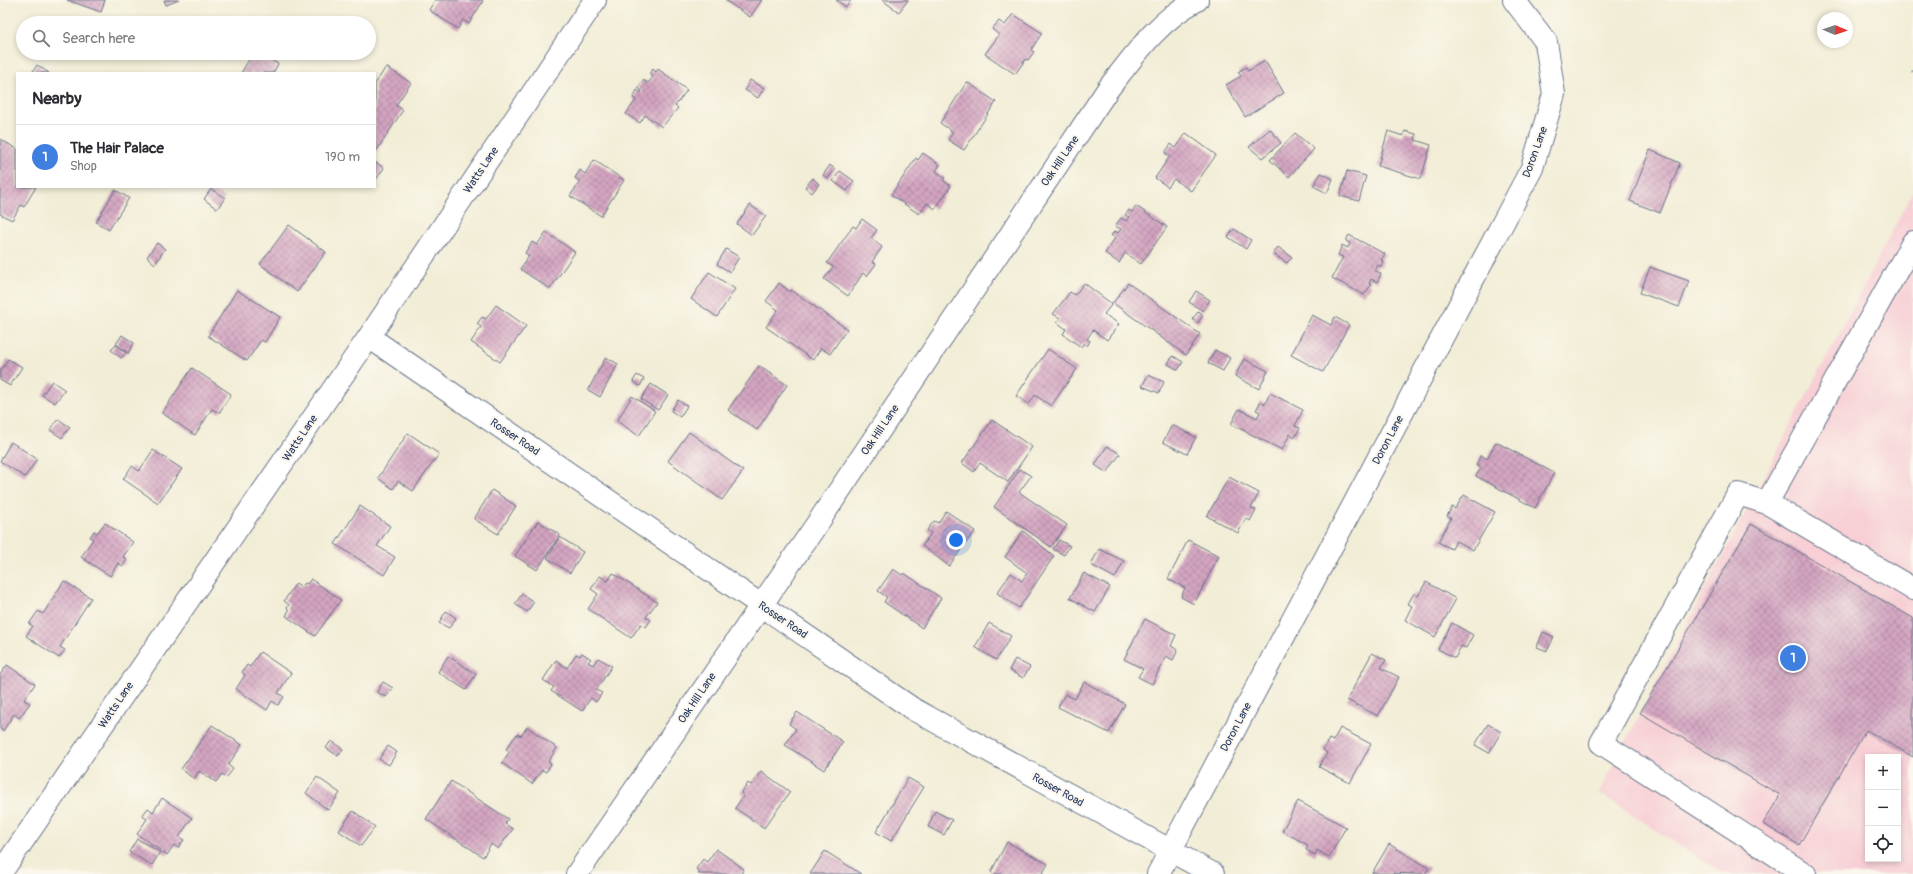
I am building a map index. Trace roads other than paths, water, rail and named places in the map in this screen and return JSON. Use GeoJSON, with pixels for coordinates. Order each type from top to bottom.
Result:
{"type":"FeatureCollection","features":[{"type":"Feature","properties":{"kind":"street","name":"Watts Lane"},"geometry":{"type":"LineString","coordinates":[[0,874],[369,337],[595,0]]}},
{"type":"Feature","properties":{"kind":"street","name":"Oak Hill Lane"},"geometry":{"type":"LineString","coordinates":[[577,874],[824,514],[1108,90],[1151,34],[1180,9],[1197,0]]}},
{"type":"Feature","properties":{"kind":"street","name":"Doron Lane"},"geometry":{"type":"LineString","coordinates":[[1158,874],[1532,168],[1554,94],[1546,42],[1514,0]]}},
{"type":"Feature","properties":{"kind":"street"},"geometry":{"type":"LineString","coordinates":[[1767,503],[1913,242]]}},
{"type":"Feature","properties":{"kind":"street","name":"Rosser Road"},"geometry":{"type":"LineString","coordinates":[[369,337],[913,710],[1170,852],[1213,874]]}},
{"type":"Feature","properties":{"kind":"street"},"geometry":{"type":"LineString","coordinates":[[1805,874],[1601,743],[1738,494],[1767,503],[1913,589]]}},
{"type":"Feature","properties":{"kind":"place","name":"The Hair Palace"},"geometry":{"type":"Point","coordinates":[1793,658]}}]}
